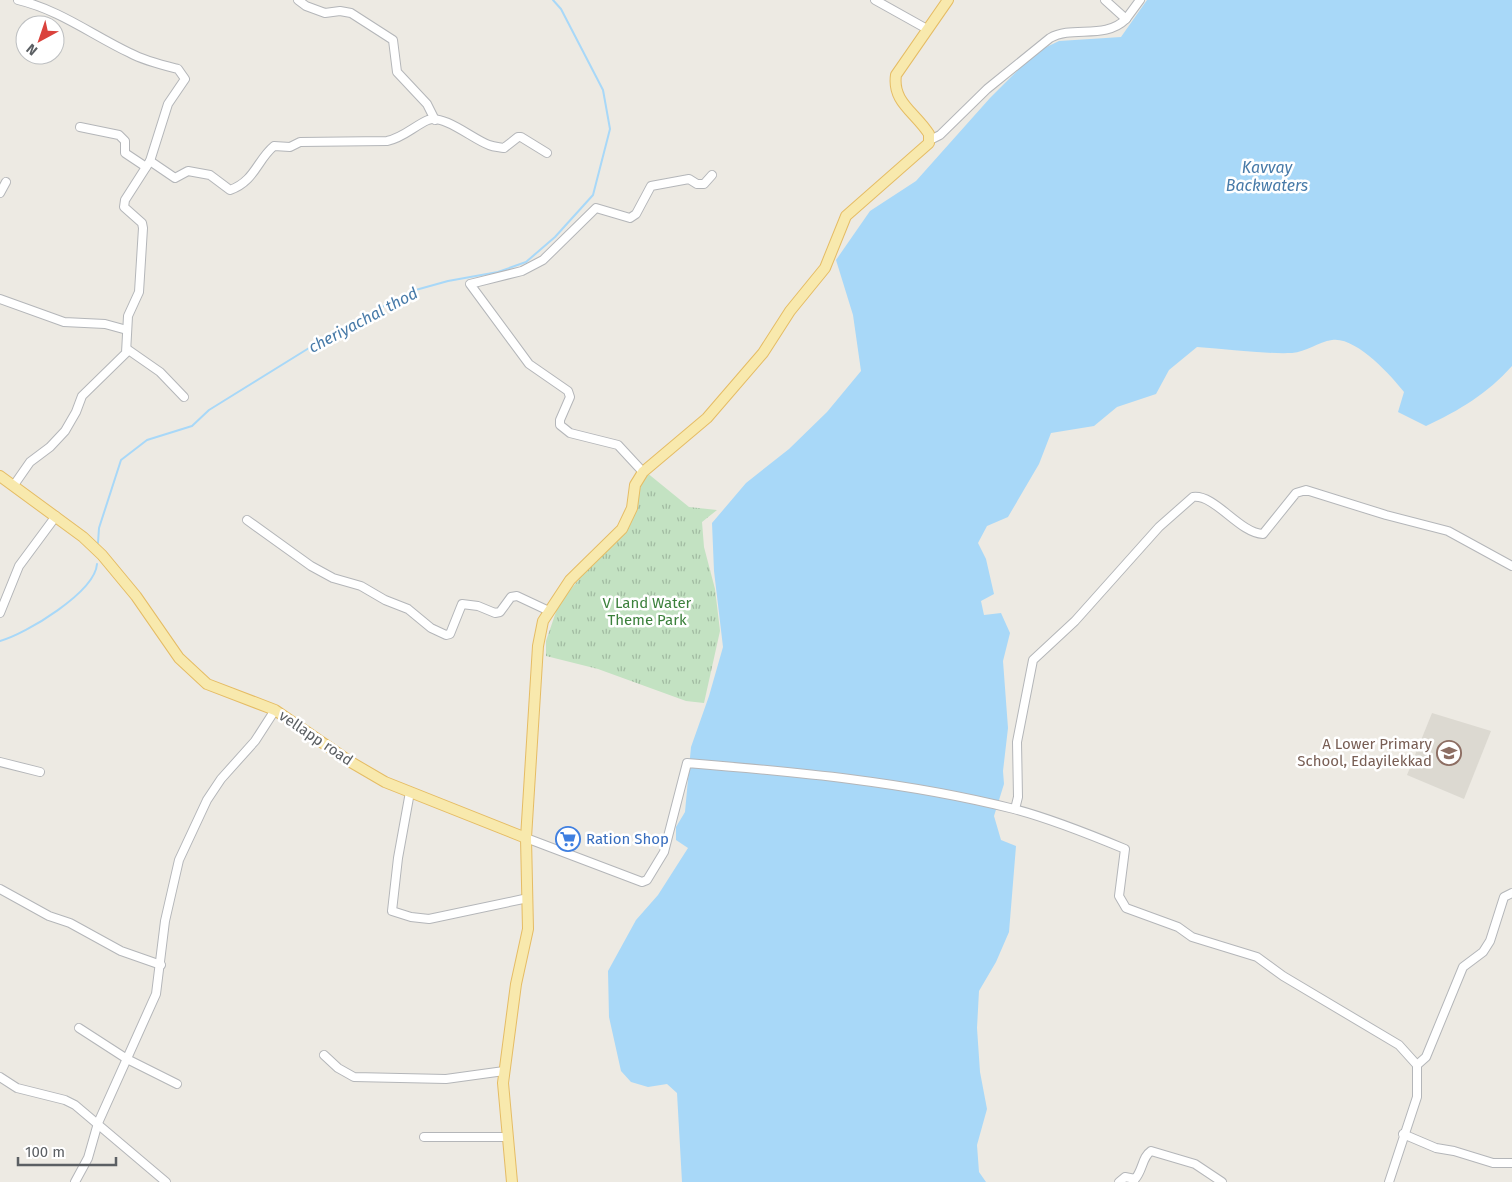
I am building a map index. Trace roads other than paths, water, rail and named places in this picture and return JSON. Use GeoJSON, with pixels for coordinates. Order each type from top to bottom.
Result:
{"type":"FeatureCollection","features":[{"type":"Feature","properties":{"kind":"main road"},"geometry":{"type":"LineString","coordinates":[[512,1182],[503,1083],[516,984],[528,929],[526,838],[538,646],[543,621],[570,580],[622,529],[632,508],[635,485],[643,472],[707,418],[740,382],[763,353],[790,311],[825,268],[846,216],[907,164],[930,140],[929,134],[921,122],[899,98],[895,86],[896,75],[948,0]]}},
{"type":"Feature","properties":{"kind":"main road","name":"vellapp road"},"geometry":{"type":"LineString","coordinates":[[0,476],[56,516],[102,555],[136,596],[179,658],[207,684],[275,710],[349,761],[385,782],[526,838]]}},
{"type":"Feature","properties":{"kind":"street"},"geometry":{"type":"LineString","coordinates":[[14,485],[30,462],[50,447],[64,431],[76,412],[82,396],[126,354],[128,316],[139,292],[143,228],[142,223],[124,207],[125,200],[148,164],[168,104],[185,79],[178,69],[155,63],[130,53],[42,6],[18,0]]}},
{"type":"Feature","properties":{"kind":"street"},"geometry":{"type":"LineString","coordinates":[[298,0],[306,6],[325,13],[340,11],[352,13],[392,40],[397,72],[427,104],[435,120]]}},
{"type":"Feature","properties":{"kind":"street"},"geometry":{"type":"LineString","coordinates":[[875,0],[927,29]]}},
{"type":"Feature","properties":{"kind":"street"},"geometry":{"type":"LineString","coordinates":[[1105,0],[1126,19]]}},
{"type":"Feature","properties":{"kind":"street"},"geometry":{"type":"LineString","coordinates":[[930,140],[940,135],[988,89],[1050,38],[1058,34],[1112,28],[1126,19],[1140,0]]}},
{"type":"Feature","properties":{"kind":"street"},"geometry":{"type":"LineString","coordinates":[[80,127],[119,135],[124,141],[125,153],[175,178],[188,171],[210,175],[230,190],[240,185],[256,172],[268,151],[274,146],[290,147],[300,142],[387,141],[398,139],[407,131],[429,119],[449,124],[489,145],[504,148],[518,137],[521,137],[548,153]]}},
{"type":"Feature","properties":{"kind":"street"},"geometry":{"type":"LineString","coordinates":[[643,472],[618,445],[570,432],[560,426],[560,420],[570,397],[568,391],[530,364],[470,284],[522,271],[543,260],[596,208],[630,218],[636,214],[651,186],[688,179],[697,184],[704,184],[712,175]]}},
{"type":"Feature","properties":{"kind":"street"},"geometry":{"type":"LineString","coordinates":[[0,193],[6,182]]}},
{"type":"Feature","properties":{"kind":"street"},"geometry":{"type":"LineString","coordinates":[[0,298],[64,322],[105,324],[127,330]]}},
{"type":"Feature","properties":{"kind":"street"},"geometry":{"type":"LineString","coordinates":[[127,349],[160,372],[184,397]]}},
{"type":"Feature","properties":{"kind":"street"},"geometry":{"type":"LineString","coordinates":[[1388,1182],[1417,1097],[1417,1065],[1399,1045],[1283,976],[1257,956],[1192,937],[1178,927],[1126,908],[1119,896],[1125,849],[1081,831],[1014,810],[1018,796],[1017,742],[1033,660],[1075,621],[1158,527],[1193,497],[1199,496],[1253,532],[1263,534],[1296,493],[1306,490],[1386,515],[1448,531],[1512,566]]}},
{"type":"Feature","properties":{"kind":"street"},"geometry":{"type":"LineString","coordinates":[[0,613],[20,566],[56,516]]}},
{"type":"Feature","properties":{"kind":"street"},"geometry":{"type":"LineString","coordinates":[[247,520],[311,566],[333,578],[361,586],[385,600],[408,609],[431,628],[446,635],[450,634],[462,604],[478,606],[495,613],[500,612],[511,597],[516,596],[550,611]]}},
{"type":"Feature","properties":{"kind":"street"},"geometry":{"type":"LineString","coordinates":[[75,1182],[88,1158],[98,1123],[156,994],[165,921],[179,860],[207,800],[220,779],[255,741],[275,710]]}},
{"type":"Feature","properties":{"kind":"street"},"geometry":{"type":"LineString","coordinates":[[0,762],[40,772]]}},
{"type":"Feature","properties":{"kind":"street","name":"vellapp road"},"geometry":{"type":"LineString","coordinates":[[526,838],[642,882],[647,880],[664,852],[687,763],[836,776],[1014,810]]}},
{"type":"Feature","properties":{"kind":"street"},"geometry":{"type":"LineString","coordinates":[[410,792],[398,858],[392,911],[411,917],[429,919],[528,898]]}},
{"type":"Feature","properties":{"kind":"street"},"geometry":{"type":"LineString","coordinates":[[0,889],[49,916],[70,923],[121,951],[161,965]]}},
{"type":"Feature","properties":{"kind":"street"},"geometry":{"type":"LineString","coordinates":[[1417,1065],[1426,1057],[1463,967],[1483,952],[1490,940],[1504,897],[1512,893]]}},
{"type":"Feature","properties":{"kind":"street"},"geometry":{"type":"LineString","coordinates":[[79,1028],[127,1059],[177,1084]]}},
{"type":"Feature","properties":{"kind":"street"},"geometry":{"type":"LineString","coordinates":[[324,1055],[338,1068],[354,1078],[446,1079],[504,1071]]}},
{"type":"Feature","properties":{"kind":"street"},"geometry":{"type":"LineString","coordinates":[[0,1077],[17,1088],[65,1100],[98,1123],[166,1182]]}},
{"type":"Feature","properties":{"kind":"street"},"geometry":{"type":"LineString","coordinates":[[1404,1134],[1436,1148],[1454,1151],[1493,1163],[1512,1163]]}},
{"type":"Feature","properties":{"kind":"street"},"geometry":{"type":"LineString","coordinates":[[424,1137],[507,1137]]}},
{"type":"Feature","properties":{"kind":"street"},"geometry":{"type":"LineString","coordinates":[[1119,1182],[1125,1177],[1135,1179],[1145,1156],[1151,1151],[1195,1164],[1222,1182]]}},
{"type":"Feature","properties":{"kind":"water","name":"Kavvay Backwaters"},"geometry":{"type":"Polygon","coordinates":[[[1147,0],[1512,0],[1512,366],[1483,393],[1450,414],[1426,426],[1398,412],[1404,392],[1382,367],[1361,350],[1341,340],[1327,341],[1292,353],[1197,347],[1169,370],[1156,394],[1117,407],[1094,426],[1051,433],[1039,464],[1008,517],[987,526],[978,543],[986,559],[994,594],[981,601],[984,615],[1001,613],[1010,633],[1003,661],[1008,728],[1003,771],[1004,784],[994,816],[1001,840],[1016,846],[1009,932],[996,962],[979,991],[977,1028],[980,1072],[987,1109],[977,1145],[979,1172],[986,1182],[682,1182],[677,1093],[667,1084],[648,1087],[631,1082],[621,1071],[609,1017],[608,971],[636,920],[658,895],[688,848],[676,840],[676,827],[685,812],[691,747],[709,696],[723,647],[714,571],[712,523],[746,483],[789,449],[827,412],[861,371],[853,315],[836,260],[870,211],[916,181],[990,98],[1036,52],[1059,41],[1121,37],[1147,0]]]}},
{"type":"Feature","properties":{"kind":"waterway","name":"cheriyachal thod"},"geometry":{"type":"LineString","coordinates":[[98,543],[99,528],[121,460],[147,440],[192,426],[209,410],[330,335],[412,291],[448,281],[498,272],[526,262],[555,237],[593,195],[610,129],[603,90],[561,9],[553,0]]}},
{"type":"Feature","properties":{"kind":"waterway"},"geometry":{"type":"LineString","coordinates":[[0,641],[12,637],[42,621],[72,599],[85,587],[93,575],[97,564]]}},
{"type":"Feature","properties":{"kind":"place","name":"A Lower Primary School, Edayilekkad"},"geometry":{"type":"Point","coordinates":[1449,753]}},
{"type":"Feature","properties":{"kind":"place","name":"Ration Shop"},"geometry":{"type":"Point","coordinates":[568,839]}},
{"type":"Feature","properties":{"kind":"park label","name":"V Land Water Theme Park"},"geometry":{"type":"Point","coordinates":[647,612]}}]}
